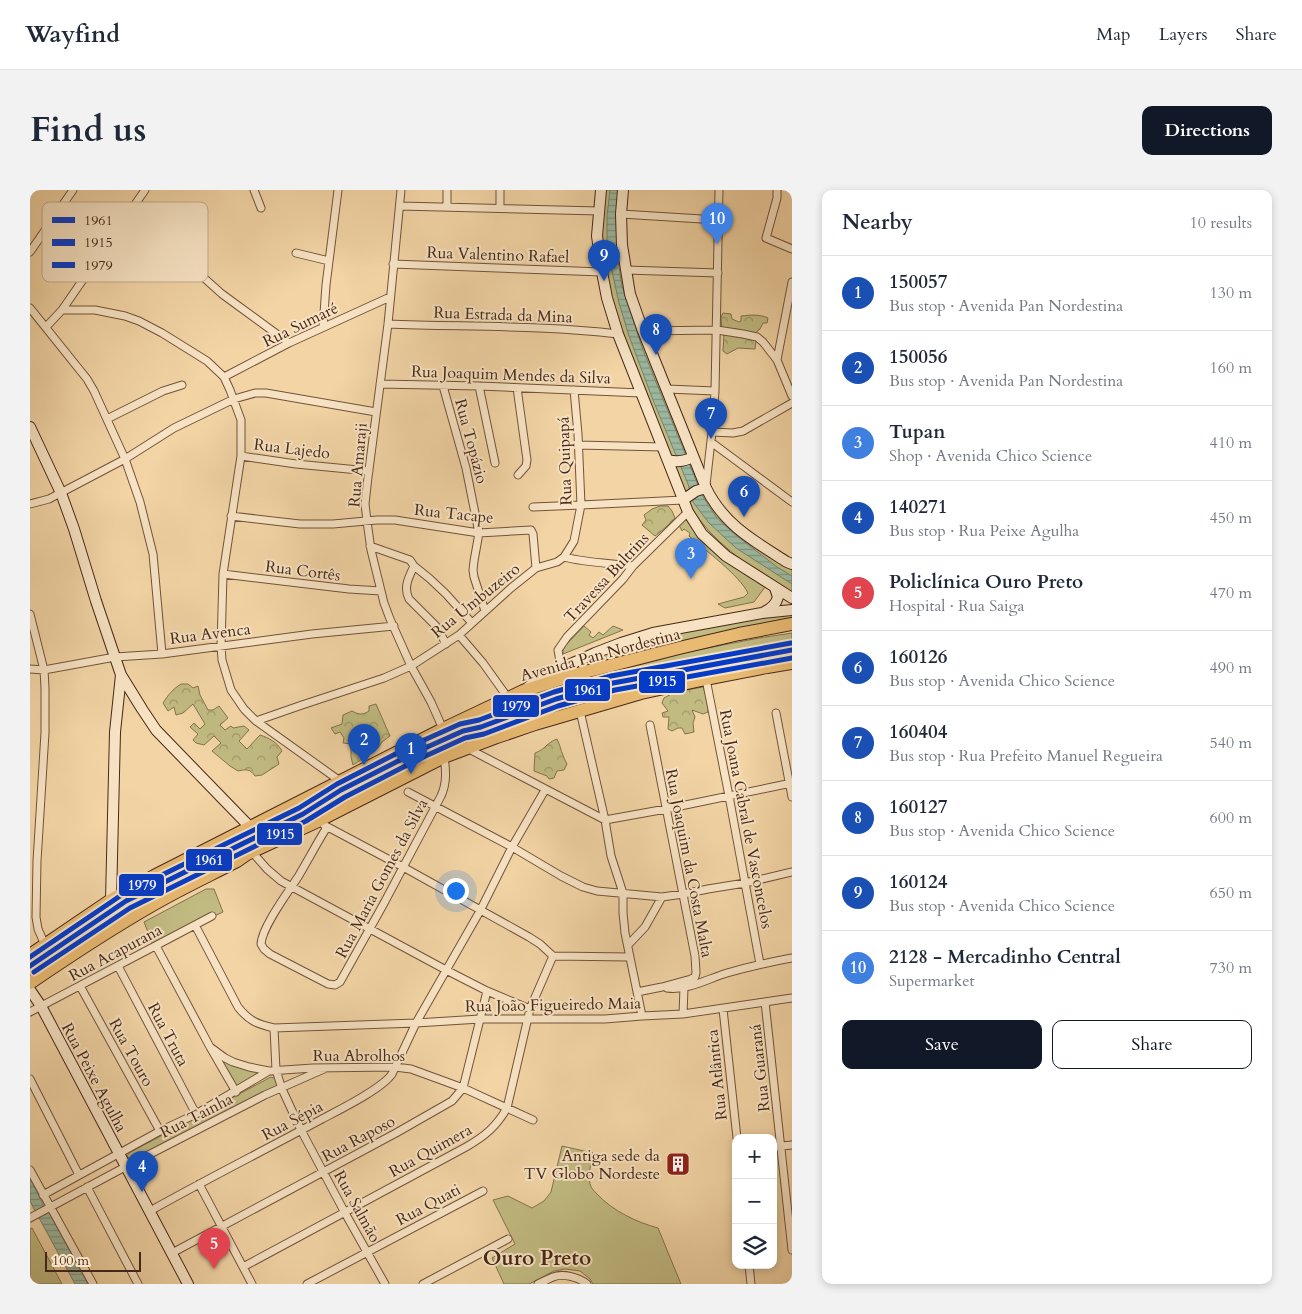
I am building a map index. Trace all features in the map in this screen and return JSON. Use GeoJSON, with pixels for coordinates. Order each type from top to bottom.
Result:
{"type":"FeatureCollection","features":[{"type":"Feature","properties":{"kind":"highway","name":"Avenida Pan Nordestina"},"geometry":{"type":"LineString","coordinates":[[30,954],[111,900],[154,876],[443,729],[523,691],[573,675],[739,634],[792,624]]}},
{"type":"Feature","properties":{"kind":"highway"},"geometry":{"type":"LineString","coordinates":[[30,975],[128,910],[154,896],[211,868],[322,824],[444,757],[527,727],[641,693],[792,663]]}},
{"type":"Feature","properties":{"kind":"highway"},"geometry":{"type":"LineString","coordinates":[[30,983],[129,919],[250,853]]}},
{"type":"Feature","properties":{"kind":"main road"},"geometry":{"type":"LineString","coordinates":[[600,190],[597,236],[607,298],[618,334],[663,447],[680,460],[693,493],[717,507],[726,519],[744,534],[790,564]]}},
{"type":"Feature","properties":{"kind":"main road"},"geometry":{"type":"LineString","coordinates":[[622,190],[622,245],[630,294],[667,389],[680,460],[693,493],[688,512],[702,534],[726,556],[792,598]]}},
{"type":"Feature","properties":{"kind":"main road"},"geometry":{"type":"LineString","coordinates":[[30,428],[61,492],[121,675],[156,730],[250,827]]}},
{"type":"Feature","properties":{"kind":"main road"},"geometry":{"type":"LineString","coordinates":[[762,614],[772,608],[777,601],[778,597],[775,588]]}},
{"type":"Feature","properties":{"kind":"main road"},"geometry":{"type":"LineString","coordinates":[[523,691],[542,677],[561,668],[621,643],[653,633],[792,610]]}},
{"type":"Feature","properties":{"kind":"main road"},"geometry":{"type":"LineString","coordinates":[[111,900],[115,732],[121,675]]}},
{"type":"Feature","properties":{"kind":"main road","name":"Rua Peixe Agulha"},"geometry":{"type":"LineString","coordinates":[[30,990],[41,1006],[188,1284]]}},
{"type":"Feature","properties":{"kind":"street"},"geometry":{"type":"LineString","coordinates":[[65,202],[73,190]]}},
{"type":"Feature","properties":{"kind":"street"},"geometry":{"type":"LineString","coordinates":[[137,202],[145,190]]}},
{"type":"Feature","properties":{"kind":"street"},"geometry":{"type":"LineString","coordinates":[[254,190],[261,208]]}},
{"type":"Feature","properties":{"kind":"street"},"geometry":{"type":"LineString","coordinates":[[323,327],[323,311],[338,190]]}},
{"type":"Feature","properties":{"kind":"street","name":"Rua Amaraji"},"geometry":{"type":"LineString","coordinates":[[401,190],[388,324],[365,504],[366,521],[370,546],[384,602],[411,666],[431,702],[443,729]]}},
{"type":"Feature","properties":{"kind":"street"},"geometry":{"type":"LineString","coordinates":[[447,190],[447,208]]}},
{"type":"Feature","properties":{"kind":"street"},"geometry":{"type":"LineString","coordinates":[[500,190],[500,208]]}},
{"type":"Feature","properties":{"kind":"street"},"geometry":{"type":"LineString","coordinates":[[533,507],[581,505],[693,493],[711,442],[712,432],[717,330],[719,190]]}},
{"type":"Feature","properties":{"kind":"street"},"geometry":{"type":"LineString","coordinates":[[777,190],[777,198],[766,238],[792,249]]}},
{"type":"Feature","properties":{"kind":"street"},"geometry":{"type":"LineString","coordinates":[[400,206],[599,211]]}},
{"type":"Feature","properties":{"kind":"street"},"geometry":{"type":"LineString","coordinates":[[621,214],[718,220]]}},
{"type":"Feature","properties":{"kind":"street"},"geometry":{"type":"LineString","coordinates":[[30,252],[42,235]]}},
{"type":"Feature","properties":{"kind":"street"},"geometry":{"type":"LineString","coordinates":[[296,253],[329,261]]}},
{"type":"Feature","properties":{"kind":"street","name":"Rua Valentino Rafael"},"geometry":{"type":"LineString","coordinates":[[393,264],[602,272]]}},
{"type":"Feature","properties":{"kind":"street"},"geometry":{"type":"LineString","coordinates":[[626,270],[718,273]]}},
{"type":"Feature","properties":{"kind":"street"},"geometry":{"type":"LineString","coordinates":[[208,281],[222,294],[289,342]]}},
{"type":"Feature","properties":{"kind":"street"},"geometry":{"type":"LineString","coordinates":[[46,327],[62,310],[81,282]]}},
{"type":"Feature","properties":{"kind":"street"},"geometry":{"type":"LineString","coordinates":[[777,360],[792,282]]}},
{"type":"Feature","properties":{"kind":"street","name":"Rua Sumaré"},"geometry":{"type":"LineString","coordinates":[[224,377],[289,342],[390,297]]}},
{"type":"Feature","properties":{"kind":"street"},"geometry":{"type":"LineString","coordinates":[[30,308],[87,379],[125,459],[140,502],[153,554],[162,654]]}},
{"type":"Feature","properties":{"kind":"street"},"geometry":{"type":"LineString","coordinates":[[62,310],[95,310],[139,321],[207,361],[224,377],[241,420],[241,456],[223,574],[222,660],[231,690],[244,709],[256,721],[340,781]]}},
{"type":"Feature","properties":{"kind":"street","name":"Rua Estrada da Mina"},"geometry":{"type":"LineString","coordinates":[[388,324],[521,327],[584,330],[618,334]]}},
{"type":"Feature","properties":{"kind":"street"},"geometry":{"type":"LineString","coordinates":[[643,331],[717,330],[757,337],[777,360],[792,396]]}},
{"type":"Feature","properties":{"kind":"street","name":"Rua Joaquim Mendes da Silva"},"geometry":{"type":"LineString","coordinates":[[380,384],[641,393]]}},
{"type":"Feature","properties":{"kind":"street"},"geometry":{"type":"LineString","coordinates":[[107,419],[163,391],[182,385]]}},
{"type":"Feature","properties":{"kind":"street","name":"Rua Topázio"},"geometry":{"type":"LineString","coordinates":[[442,386],[466,468],[479,533]]}},
{"type":"Feature","properties":{"kind":"street"},"geometry":{"type":"LineString","coordinates":[[479,386],[495,463]]}},
{"type":"Feature","properties":{"kind":"street"},"geometry":{"type":"LineString","coordinates":[[517,388],[527,460],[526,466],[518,475]]}},
{"type":"Feature","properties":{"kind":"street"},"geometry":{"type":"LineString","coordinates":[[667,389],[715,391]]}},
{"type":"Feature","properties":{"kind":"street","name":"Rua Quipapá"},"geometry":{"type":"LineString","coordinates":[[564,557],[574,541],[581,505],[574,390]]}},
{"type":"Feature","properties":{"kind":"street"},"geometry":{"type":"LineString","coordinates":[[30,504],[49,499],[125,459],[174,428],[234,399],[255,393],[266,393],[376,412]]}},
{"type":"Feature","properties":{"kind":"street"},"geometry":{"type":"LineString","coordinates":[[712,432],[733,433],[743,431],[792,403]]}},
{"type":"Feature","properties":{"kind":"street"},"geometry":{"type":"LineString","coordinates":[[711,442],[792,502]]}},
{"type":"Feature","properties":{"kind":"street"},"geometry":{"type":"LineString","coordinates":[[578,445],[663,447]]}},
{"type":"Feature","properties":{"kind":"street","name":"Rua Lajedo"},"geometry":{"type":"LineString","coordinates":[[241,456],[296,464],[369,471]]}},
{"type":"Feature","properties":{"kind":"street","name":"Travessa Bultrins"},"geometry":{"type":"LineString","coordinates":[[561,668],[558,650],[567,637],[623,579],[633,566],[688,512]]}},
{"type":"Feature","properties":{"kind":"street","name":"Rua Tacape"},"geometry":{"type":"LineString","coordinates":[[231,516],[300,524],[395,520],[479,533],[531,530],[536,568]]}},
{"type":"Feature","properties":{"kind":"street"},"geometry":{"type":"LineString","coordinates":[[479,533],[473,570],[485,611]]}},
{"type":"Feature","properties":{"kind":"street"},"geometry":{"type":"LineString","coordinates":[[370,546],[407,558],[446,594],[472,623]]}},
{"type":"Feature","properties":{"kind":"street"},"geometry":{"type":"LineString","coordinates":[[564,557],[588,562],[633,566]]}},
{"type":"Feature","properties":{"kind":"street","name":"Rua Umbuzeiro"},"geometry":{"type":"LineString","coordinates":[[256,721],[384,678],[411,666],[459,635],[536,568],[557,562],[564,557]]}},
{"type":"Feature","properties":{"kind":"street"},"geometry":{"type":"LineString","coordinates":[[414,566],[407,583],[406,594],[437,627],[446,644]]}},
{"type":"Feature","properties":{"kind":"street","name":"Rua Cortês"},"geometry":{"type":"LineString","coordinates":[[223,574],[381,591]]}},
{"type":"Feature","properties":{"kind":"street"},"geometry":{"type":"LineString","coordinates":[[30,614],[44,670],[46,733],[37,861],[36,917],[44,945]]}},
{"type":"Feature","properties":{"kind":"street","name":"Rua Avenca"},"geometry":{"type":"LineString","coordinates":[[30,669],[44,670],[115,656],[162,654],[312,634],[394,626]]}},
{"type":"Feature","properties":{"kind":"street"},"geometry":{"type":"LineString","coordinates":[[459,635],[483,663],[508,698]]}},
{"type":"Feature","properties":{"kind":"street","name":"Rua Joana Cabral de Vasconcelos"},"geometry":{"type":"LineString","coordinates":[[706,679],[760,964]]}},
{"type":"Feature","properties":{"kind":"street"},"geometry":{"type":"LineString","coordinates":[[580,711],[605,820],[611,856],[623,893],[623,912],[628,945],[642,1016]]}},
{"type":"Feature","properties":{"kind":"street"},"geometry":{"type":"LineString","coordinates":[[776,713],[791,783],[792,797]]}},
{"type":"Feature","properties":{"kind":"street","name":"Rua Joaquim da Costa Malta"},"geometry":{"type":"LineString","coordinates":[[637,992],[662,987],[696,976],[695,956],[650,725]]}},
{"type":"Feature","properties":{"kind":"street"},"geometry":{"type":"LineString","coordinates":[[467,748],[605,820],[791,783]]}},
{"type":"Feature","properties":{"kind":"street","name":"Rua Maria Gomes da Silva"},"geometry":{"type":"LineString","coordinates":[[291,886],[264,932],[261,944],[270,954],[328,984],[335,985],[340,982],[441,796],[445,784],[446,771],[444,757]]}},
{"type":"Feature","properties":{"kind":"street"},"geometry":{"type":"LineString","coordinates":[[416,1023],[480,911],[512,848],[545,790]]}},
{"type":"Feature","properties":{"kind":"street"},"geometry":{"type":"LineString","coordinates":[[408,792],[561,876],[597,891],[662,897],[745,883],[792,872]]}},
{"type":"Feature","properties":{"kind":"street"},"geometry":{"type":"LineString","coordinates":[[291,886],[322,824],[540,944],[553,956],[630,957]]}},
{"type":"Feature","properties":{"kind":"street"},"geometry":{"type":"LineString","coordinates":[[250,853],[277,878],[291,886],[446,970],[487,991],[530,1009]]}},
{"type":"Feature","properties":{"kind":"street"},"geometry":{"type":"LineString","coordinates":[[628,945],[645,927],[662,897]]}},
{"type":"Feature","properties":{"kind":"street","name":"Rua Acapurana"},"geometry":{"type":"LineString","coordinates":[[30,1012],[212,916]]}},
{"type":"Feature","properties":{"kind":"street","name":"Rua João Figueiredo Maia"},"geometry":{"type":"LineString","coordinates":[[195,924],[243,1014],[256,1023],[274,1028],[480,1019],[605,1018],[692,1014],[792,998]]}},
{"type":"Feature","properties":{"kind":"street","name":"Rua Abrolhos"},"geometry":{"type":"LineString","coordinates":[[156,946],[236,1092]]}},
{"type":"Feature","properties":{"kind":"street","name":"Rua Quimera"},"geometry":{"type":"LineString","coordinates":[[243,1267],[481,1139],[493,1127],[507,1108],[530,1009],[553,956]]}},
{"type":"Feature","properties":{"kind":"street"},"geometry":{"type":"LineString","coordinates":[[662,987],[684,988],[727,973],[792,958]]}},
{"type":"Feature","properties":{"kind":"street","name":"Rua Truta"},"geometry":{"type":"LineString","coordinates":[[118,966],[196,1114]]}},
{"type":"Feature","properties":{"kind":"street","name":"Rua Touro"},"geometry":{"type":"LineString","coordinates":[[80,986],[160,1131]]}},
{"type":"Feature","properties":{"kind":"street"},"geometry":{"type":"LineString","coordinates":[[683,1014],[684,988]]}},
{"type":"Feature","properties":{"kind":"street"},"geometry":{"type":"LineString","coordinates":[[463,1088],[487,991]]}},
{"type":"Feature","properties":{"kind":"street","name":"Rua Guaraná"},"geometry":{"type":"LineString","coordinates":[[765,1002],[776,1134]]}},
{"type":"Feature","properties":{"kind":"street","name":"Rua Atlântica"},"geometry":{"type":"LineString","coordinates":[[723,1009],[736,1134]]}},
{"type":"Feature","properties":{"kind":"street","name":"Rua Sépia"},"geometry":{"type":"LineString","coordinates":[[150,1211],[341,1109],[380,1086],[389,1078],[416,1023]]}},
{"type":"Feature","properties":{"kind":"street","name":"Rua Salmão"},"geometry":{"type":"LineString","coordinates":[[274,1028],[272,1071],[345,1213],[385,1284]]}},
{"type":"Feature","properties":{"kind":"street","name":"Rua Abrolhos"},"geometry":{"type":"LineString","coordinates":[[210,1047],[225,1058],[249,1067],[272,1071],[313,1068],[395,1067],[418,1071],[463,1088],[532,1120]]}},
{"type":"Feature","properties":{"kind":"street","name":"Rua Tainha"},"geometry":{"type":"LineString","coordinates":[[33,1217],[125,1167],[265,1096],[324,1069]]}},
{"type":"Feature","properties":{"kind":"street","name":"Rua Tainha"},"geometry":{"type":"LineString","coordinates":[[43,1195],[160,1131],[196,1114],[272,1071]]}},
{"type":"Feature","properties":{"kind":"street"},"geometry":{"type":"LineString","coordinates":[[30,1079],[80,1175]]}},
{"type":"Feature","properties":{"kind":"street","name":"Rua Raposo"},"geometry":{"type":"LineString","coordinates":[[172,1253],[445,1106],[463,1088]]}},
{"type":"Feature","properties":{"kind":"street"},"geometry":{"type":"LineString","coordinates":[[777,1146],[792,1145]]}},
{"type":"Feature","properties":{"kind":"street","name":"Rua Guaraná"},"geometry":{"type":"LineString","coordinates":[[777,1146],[792,1250]]}},
{"type":"Feature","properties":{"kind":"street"},"geometry":{"type":"LineString","coordinates":[[30,1170],[49,1208],[93,1284]]}},
{"type":"Feature","properties":{"kind":"street"},"geometry":{"type":"LineString","coordinates":[[199,1184],[252,1284]]}},
{"type":"Feature","properties":{"kind":"street"},"geometry":{"type":"LineString","coordinates":[[86,1187],[138,1284]]}},
{"type":"Feature","properties":{"kind":"street","name":"Rua Quati"},"geometry":{"type":"LineString","coordinates":[[308,1284],[483,1191]]}},
{"type":"Feature","properties":{"kind":"street"},"geometry":{"type":"LineString","coordinates":[[423,1284],[508,1239]]}},
{"type":"Feature","properties":{"kind":"street"},"geometry":{"type":"LineString","coordinates":[[750,1269],[751,1284]]}},
{"type":"Feature","properties":{"kind":"street"},"geometry":{"type":"LineString","coordinates":[[538,1284],[554,1276],[574,1277],[587,1284]]}},
{"type":"Feature","properties":{"kind":"green space"},"geometry":{"type":"Polygon","coordinates":[[[603,190],[620,190],[624,271],[690,456],[672,458],[642,390],[611,300],[601,241],[603,190]]]}},
{"type":"Feature","properties":{"kind":"green space"},"geometry":{"type":"Polygon","coordinates":[[[723,313],[731,314],[732,319],[739,322],[741,321],[741,316],[758,315],[768,318],[767,323],[763,323],[760,329],[753,335],[722,330],[721,317],[723,313]]]}},
{"type":"Feature","properties":{"kind":"green space"},"geometry":{"type":"Polygon","coordinates":[[[724,334],[752,338],[756,341],[755,349],[738,348],[727,354],[723,351],[724,334]]]}},
{"type":"Feature","properties":{"kind":"green space"},"geometry":{"type":"Polygon","coordinates":[[[692,459],[702,487],[685,495],[673,464],[692,459]]]}},
{"type":"Feature","properties":{"kind":"green space"},"geometry":{"type":"Polygon","coordinates":[[[703,490],[713,508],[792,569],[792,594],[730,551],[697,517],[687,499],[703,490]]]}},
{"type":"Feature","properties":{"kind":"green space"},"geometry":{"type":"Polygon","coordinates":[[[660,506],[668,506],[675,518],[655,536],[642,525],[646,520],[644,515],[660,506]]]}},
{"type":"Feature","properties":{"kind":"green space"},"geometry":{"type":"Polygon","coordinates":[[[686,520],[711,549],[765,587],[754,602],[725,608],[718,604],[744,597],[748,593],[730,571],[689,536],[690,533],[684,529],[682,531],[679,525],[686,520]]]}},
{"type":"Feature","properties":{"kind":"green space"},"geometry":{"type":"Polygon","coordinates":[[[792,611],[792,622],[533,684],[652,634],[792,611]]]}},
{"type":"Feature","properties":{"kind":"green space"},"geometry":{"type":"Polygon","coordinates":[[[584,626],[591,632],[589,635],[593,638],[599,632],[603,635],[613,626],[623,630],[563,654],[563,648],[584,626]]]}},
{"type":"Feature","properties":{"kind":"green space"},"geometry":{"type":"Polygon","coordinates":[[[792,633],[792,648],[610,681],[486,721],[458,729],[448,729],[538,690],[672,655],[792,633]]]}},
{"type":"Feature","properties":{"kind":"green space"},"geometry":{"type":"Polygon","coordinates":[[[792,652],[792,661],[732,671],[438,755],[467,740],[480,729],[574,695],[792,652]]]}},
{"type":"Feature","properties":{"kind":"green space"},"geometry":{"type":"Polygon","coordinates":[[[181,684],[188,684],[193,688],[198,686],[200,695],[208,710],[213,710],[219,706],[228,718],[220,725],[225,730],[231,726],[233,728],[244,726],[249,730],[239,741],[247,749],[260,735],[275,743],[282,751],[277,757],[279,764],[262,775],[255,776],[248,770],[238,771],[212,751],[221,743],[214,736],[204,745],[196,743],[193,740],[198,734],[190,727],[194,723],[200,729],[205,724],[193,704],[183,713],[176,715],[174,707],[168,711],[163,703],[171,692],[181,684]]]}},
{"type":"Feature","properties":{"kind":"green space"},"geometry":{"type":"Polygon","coordinates":[[[703,687],[708,702],[708,712],[703,714],[692,710],[695,717],[693,723],[694,732],[685,734],[682,728],[672,731],[668,729],[669,717],[663,717],[662,713],[668,711],[662,703],[664,698],[675,692],[703,687]]]}},
{"type":"Feature","properties":{"kind":"green space"},"geometry":{"type":"Polygon","coordinates":[[[376,704],[390,736],[378,748],[370,745],[365,757],[353,765],[351,744],[343,743],[344,738],[340,732],[335,734],[331,728],[342,724],[343,715],[352,711],[359,714],[365,713],[369,711],[369,706],[376,704]]]}},
{"type":"Feature","properties":{"kind":"green space"},"geometry":{"type":"Polygon","coordinates":[[[557,739],[567,764],[564,770],[557,771],[554,778],[549,779],[547,776],[534,771],[535,753],[557,739]]]}},
{"type":"Feature","properties":{"kind":"green space"},"geometry":{"type":"Polygon","coordinates":[[[206,889],[214,889],[223,912],[153,945],[144,922],[206,889]]]}},
{"type":"Feature","properties":{"kind":"green space"},"geometry":{"type":"Polygon","coordinates":[[[221,1058],[264,1072],[237,1089],[221,1058]]]}},
{"type":"Feature","properties":{"kind":"green space"},"geometry":{"type":"Polygon","coordinates":[[[271,1077],[277,1079],[279,1087],[131,1161],[127,1156],[129,1153],[271,1077]]]}},
{"type":"Feature","properties":{"kind":"green space"},"geometry":{"type":"Polygon","coordinates":[[[562,1146],[593,1153],[589,1176],[591,1187],[594,1191],[618,1211],[641,1223],[658,1228],[681,1284],[593,1284],[580,1271],[565,1269],[554,1271],[529,1284],[504,1284],[492,1258],[515,1244],[493,1200],[508,1196],[532,1208],[544,1201],[551,1192],[562,1146]]]}},
{"type":"Feature","properties":{"kind":"green space"},"geometry":{"type":"Polygon","coordinates":[[[32,1228],[62,1284],[30,1284],[30,1229],[32,1228]]]}},
{"type":"Feature","properties":{"kind":"shaded area"},"geometry":{"type":"Polygon","coordinates":[[[610,190],[618,190],[616,217],[617,255],[622,286],[643,350],[702,495],[716,517],[777,567],[792,576],[792,584],[736,548],[709,523],[693,502],[688,484],[629,336],[619,303],[607,239],[610,190]]]}},
{"type":"Feature","properties":{"kind":"shaded area"},"geometry":{"type":"Polygon","coordinates":[[[30,1178],[44,1206],[35,1211],[30,1201],[30,1178]]]}},
{"type":"Feature","properties":{"kind":"shaded area"},"geometry":{"type":"Polygon","coordinates":[[[48,1211],[88,1284],[75,1284],[38,1216],[48,1211]]]}},
{"type":"Feature","properties":{"kind":"transit line","name":"1979"},"geometry":{"type":"LineString","coordinates":[[30,957],[123,894],[299,808],[337,784],[413,745],[460,724],[479,720],[554,692],[611,676],[791,643]]}},
{"type":"Feature","properties":{"kind":"transit line","name":"1961"},"geometry":{"type":"LineString","coordinates":[[30,966],[126,901],[303,814],[341,790],[416,752],[463,731],[481,727],[556,699],[613,683],[792,650]]}},
{"type":"Feature","properties":{"kind":"transit line","name":"1915"},"geometry":{"type":"LineString","coordinates":[[34,972],[130,908],[306,821],[345,797],[419,759],[465,738],[484,734],[558,706],[615,690],[792,658]]}},
{"type":"Feature","properties":{"kind":"place","name":"2128 - Mercadinho Central"},"geometry":{"type":"Point","coordinates":[717,244]}},
{"type":"Feature","properties":{"kind":"place","name":"160124"},"geometry":{"type":"Point","coordinates":[604,281]}},
{"type":"Feature","properties":{"kind":"place","name":"160127"},"geometry":{"type":"Point","coordinates":[656,355]}},
{"type":"Feature","properties":{"kind":"place","name":"160404"},"geometry":{"type":"Point","coordinates":[711,439]}},
{"type":"Feature","properties":{"kind":"place","name":"160126"},"geometry":{"type":"Point","coordinates":[744,517]}},
{"type":"Feature","properties":{"kind":"place","name":"Tupan"},"geometry":{"type":"Point","coordinates":[691,579]}},
{"type":"Feature","properties":{"kind":"place","name":"150056"},"geometry":{"type":"Point","coordinates":[364,765]}},
{"type":"Feature","properties":{"kind":"place","name":"150057"},"geometry":{"type":"Point","coordinates":[411,774]}},
{"type":"Feature","properties":{"kind":"place","name":"Antiga sede da TV Globo Nordeste"},"geometry":{"type":"Point","coordinates":[678,1164]}},
{"type":"Feature","properties":{"kind":"place","name":"140271"},"geometry":{"type":"Point","coordinates":[142,1192]}},
{"type":"Feature","properties":{"kind":"place","name":"Policlínica Ouro Preto"},"geometry":{"type":"Point","coordinates":[214,1269]}},
{"type":"Feature","properties":{"kind":"district","name":"Ouro Preto"},"geometry":{"type":"Point","coordinates":[537,1258]}}]}
